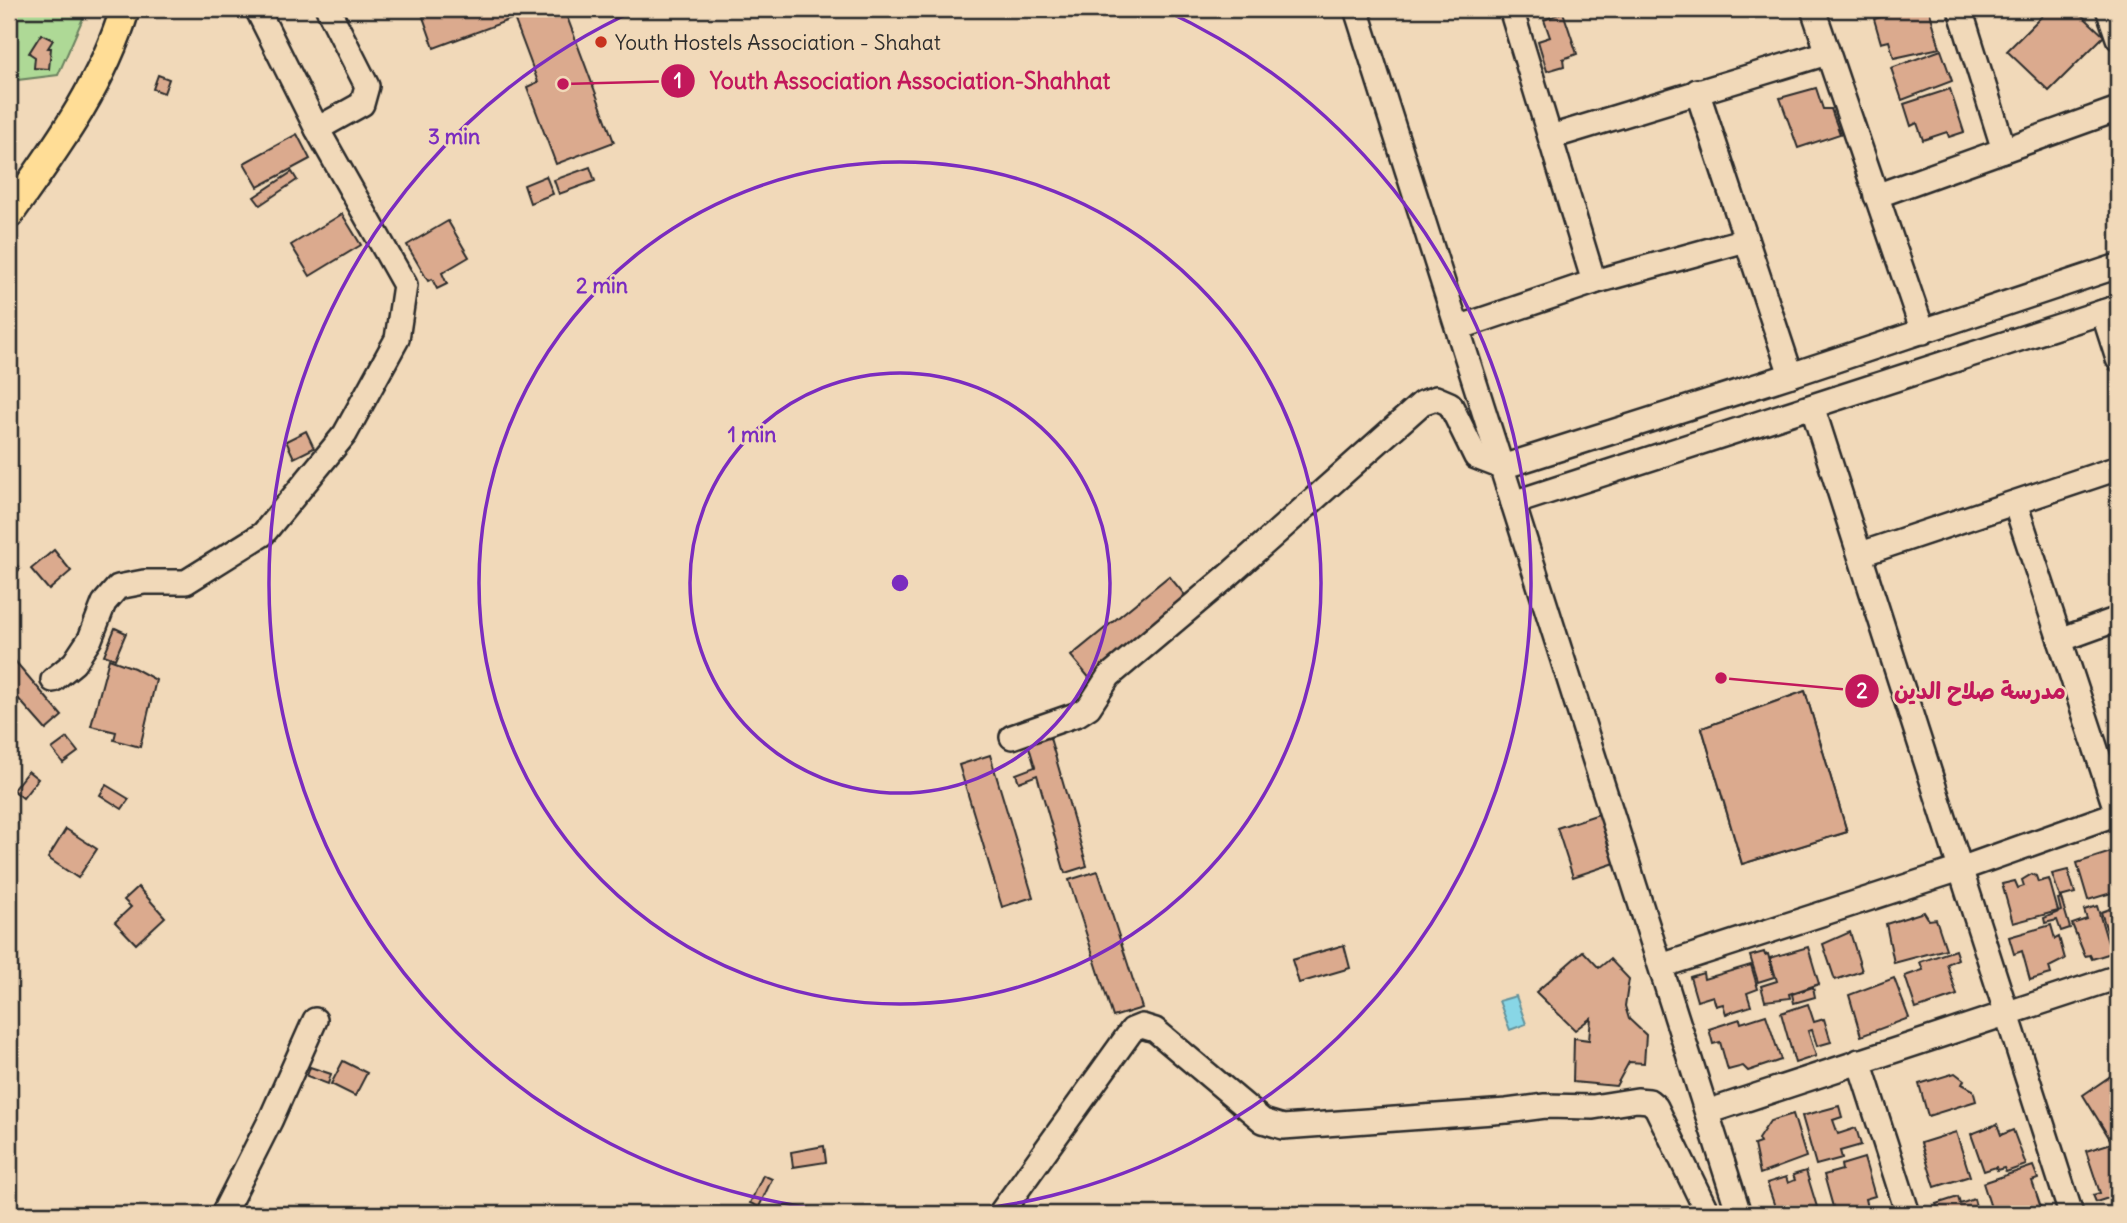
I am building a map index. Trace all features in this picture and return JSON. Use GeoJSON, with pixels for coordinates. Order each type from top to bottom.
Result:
{"type":"FeatureCollection","features":[{"type":"Feature","properties":{"kind":"main road"},"geometry":{"type":"LineString","coordinates":[[9,214],[83,107],[103,69],[125,9]]}},
{"type":"Feature","properties":{"kind":"street"},"geometry":{"type":"LineString","coordinates":[[53,680],[74,663],[90,639],[104,603],[118,587],[144,582],[186,582],[263,534],[345,434],[397,339],[405,285],[317,128],[257,9]]}},
{"type":"Feature","properties":{"kind":"street"},"geometry":{"type":"LineString","coordinates":[[317,128],[362,104],[367,86],[328,9]]}},
{"type":"Feature","properties":{"kind":"street"},"geometry":{"type":"LineString","coordinates":[[1356,9],[1739,1214]]}},
{"type":"Feature","properties":{"kind":"street"},"geometry":{"type":"LineString","coordinates":[[1511,9],[1594,282]]}},
{"type":"Feature","properties":{"kind":"street"},"geometry":{"type":"LineString","coordinates":[[1813,9],[1923,331]]}},
{"type":"Feature","properties":{"kind":"street"},"geometry":{"type":"LineString","coordinates":[[1961,9],[2004,150]]}},
{"type":"Feature","properties":{"kind":"street"},"geometry":{"type":"LineString","coordinates":[[2109,9],[2118,38]]}},
{"type":"Feature","properties":{"kind":"street"},"geometry":{"type":"LineString","coordinates":[[1551,137],[1827,53]]}},
{"type":"Feature","properties":{"kind":"street"},"geometry":{"type":"LineString","coordinates":[[1697,91],[1791,376]]}},
{"type":"Feature","properties":{"kind":"street"},"geometry":{"type":"LineString","coordinates":[[1876,196],[2118,109]]}},
{"type":"Feature","properties":{"kind":"street"},"geometry":{"type":"LineString","coordinates":[[1458,328],[1594,282],[1746,240]]}},
{"type":"Feature","properties":{"kind":"street"},"geometry":{"type":"LineString","coordinates":[[1012,737],[1077,714],[1089,707],[1109,676],[1230,574],[1422,403],[1436,398],[1450,404],[1476,457],[1502,467],[1791,376],[2118,266]]}},
{"type":"Feature","properties":{"kind":"street"},"geometry":{"type":"LineString","coordinates":[[1513,503],[1813,409],[2110,310],[2118,359]]}},
{"type":"Feature","properties":{"kind":"street"},"geometry":{"type":"LineString","coordinates":[[1813,409],[1963,868],[2071,1214]]}},
{"type":"Feature","properties":{"kind":"street"},"geometry":{"type":"LineString","coordinates":[[1861,554],[2118,468]]}},
{"type":"Feature","properties":{"kind":"street"},"geometry":{"type":"LineString","coordinates":[[1661,966],[1963,868],[2118,813],[2015,503]]}},
{"type":"Feature","properties":{"kind":"street"},"geometry":{"type":"LineString","coordinates":[[2060,640],[2118,620]]}},
{"type":"Feature","properties":{"kind":"street"},"geometry":{"type":"LineString","coordinates":[[1707,1112],[2118,978]]}},
{"type":"Feature","properties":{"kind":"street"},"geometry":{"type":"LineString","coordinates":[[223,1214],[270,1121],[315,1020]]}},
{"type":"Feature","properties":{"kind":"street"},"geometry":{"type":"LineString","coordinates":[[1000,1214],[1132,1030],[1142,1026],[1155,1030],[1263,1121],[1283,1127],[1545,1106],[1593,1107],[1637,1100],[1649,1101],[1656,1107],[1709,1214]]}},
{"type":"Feature","properties":{"kind":"street"},"geometry":{"type":"LineString","coordinates":[[1859,1061],[1908,1214]]}},
{"type":"Feature","properties":{"kind":"green space"},"geometry":{"type":"Polygon","coordinates":[[[9,9],[87,9],[58,75],[9,81],[9,9]]]}},
{"type":"Feature","properties":{"kind":"water"},"geometry":{"type":"Polygon","coordinates":[[[1516,996],[1526,1024],[1510,1030],[1499,1001],[1516,996]]]}},
{"type":"Feature","properties":{"kind":"building"},"geometry":{"type":"Polygon","coordinates":[[[444,9],[579,9],[566,14],[614,142],[556,164],[527,87],[538,82],[514,18],[434,48],[423,17],[444,9]]]}},
{"type":"Feature","properties":{"kind":"building"},"geometry":{"type":"Polygon","coordinates":[[[1908,9],[1929,9],[1940,48],[1894,58],[1889,41],[1881,43],[1874,19],[1908,9]]]}},
{"type":"Feature","properties":{"kind":"building"},"geometry":{"type":"Polygon","coordinates":[[[2049,9],[2075,9],[2104,36],[2049,91],[2007,51],[2049,9]]]}},
{"type":"Feature","properties":{"kind":"building"},"geometry":{"type":"Polygon","coordinates":[[[1563,12],[1577,54],[1563,59],[1564,66],[1547,71],[1538,41],[1550,37],[1544,20],[1563,12]]]}},
{"type":"Feature","properties":{"kind":"building"},"geometry":{"type":"Polygon","coordinates":[[[41,34],[53,40],[48,48],[51,48],[49,69],[34,68],[35,57],[29,53],[41,34]]]}},
{"type":"Feature","properties":{"kind":"building"},"geometry":{"type":"Polygon","coordinates":[[[1941,50],[1952,81],[1902,100],[1891,68],[1941,50]]]}},
{"type":"Feature","properties":{"kind":"building"},"geometry":{"type":"Polygon","coordinates":[[[158,75],[169,79],[164,93],[153,89],[158,75]]]}},
{"type":"Feature","properties":{"kind":"building"},"geometry":{"type":"Polygon","coordinates":[[[1816,88],[1823,109],[1831,109],[1840,134],[1798,148],[1780,98],[1816,88]]]}},
{"type":"Feature","properties":{"kind":"building"},"geometry":{"type":"Polygon","coordinates":[[[1950,89],[1964,132],[1949,137],[1947,132],[1923,140],[1917,123],[1911,126],[1904,104],[1950,89]]]}},
{"type":"Feature","properties":{"kind":"building"},"geometry":{"type":"Polygon","coordinates":[[[297,134],[310,159],[258,187],[244,163],[297,134]]]}},
{"type":"Feature","properties":{"kind":"building"},"geometry":{"type":"Polygon","coordinates":[[[590,167],[595,181],[559,194],[554,180],[590,167]]]}},
{"type":"Feature","properties":{"kind":"building"},"geometry":{"type":"Polygon","coordinates":[[[292,172],[297,180],[260,205],[254,197],[292,172]]]}},
{"type":"Feature","properties":{"kind":"building"},"geometry":{"type":"Polygon","coordinates":[[[546,176],[553,194],[530,203],[524,185],[546,176]]]}},
{"type":"Feature","properties":{"kind":"building"},"geometry":{"type":"Polygon","coordinates":[[[342,214],[361,245],[310,276],[291,245],[342,214]]]}},
{"type":"Feature","properties":{"kind":"building"},"geometry":{"type":"Polygon","coordinates":[[[448,221],[469,257],[442,273],[447,284],[437,289],[432,279],[428,281],[407,245],[448,221]]]}},
{"type":"Feature","properties":{"kind":"building"},"geometry":{"type":"Polygon","coordinates":[[[306,431],[314,448],[294,458],[286,441],[306,431]]]}},
{"type":"Feature","properties":{"kind":"building"},"geometry":{"type":"Polygon","coordinates":[[[54,550],[71,571],[49,590],[31,569],[54,550]]]}},
{"type":"Feature","properties":{"kind":"building"},"geometry":{"type":"Polygon","coordinates":[[[9,557],[20,569],[9,580],[9,557]]]}},
{"type":"Feature","properties":{"kind":"building"},"geometry":{"type":"Polygon","coordinates":[[[1169,576],[1189,600],[1091,680],[1071,656],[1169,576]]]}},
{"type":"Feature","properties":{"kind":"building"},"geometry":{"type":"Polygon","coordinates":[[[115,628],[126,633],[115,659],[104,655],[115,628]]]}},
{"type":"Feature","properties":{"kind":"building"},"geometry":{"type":"Polygon","coordinates":[[[9,654],[62,716],[46,730],[9,688],[9,654]]]}},
{"type":"Feature","properties":{"kind":"building"},"geometry":{"type":"Polygon","coordinates":[[[109,659],[156,680],[140,747],[114,740],[116,732],[91,726],[109,659]]]}},
{"type":"Feature","properties":{"kind":"building"},"geometry":{"type":"Polygon","coordinates":[[[1805,691],[1847,832],[1742,864],[1702,728],[1805,691]],[[1788,718],[1751,730],[1768,780],[1805,767],[1788,718]]]}},
{"type":"Feature","properties":{"kind":"building"},"geometry":{"type":"Polygon","coordinates":[[[1805,691],[1847,832],[1742,864],[1702,728],[1805,691]]]}},
{"type":"Feature","properties":{"kind":"building"},"geometry":{"type":"Polygon","coordinates":[[[1048,731],[1087,866],[1065,873],[1037,775],[1019,782],[1016,774],[1035,767],[1026,737],[1048,731]]]}},
{"type":"Feature","properties":{"kind":"building"},"geometry":{"type":"Polygon","coordinates":[[[67,738],[78,752],[63,763],[52,749],[67,738]]]}},
{"type":"Feature","properties":{"kind":"building"},"geometry":{"type":"Polygon","coordinates":[[[990,755],[1033,897],[1002,907],[959,765],[990,755]]]}},
{"type":"Feature","properties":{"kind":"building"},"geometry":{"type":"Polygon","coordinates":[[[28,771],[38,779],[23,798],[13,790],[28,771]]]}},
{"type":"Feature","properties":{"kind":"building"},"geometry":{"type":"Polygon","coordinates":[[[106,785],[129,799],[122,809],[100,795],[106,785]]]}},
{"type":"Feature","properties":{"kind":"building"},"geometry":{"type":"Polygon","coordinates":[[[1599,814],[1615,863],[1573,877],[1557,828],[1599,814]]]}},
{"type":"Feature","properties":{"kind":"building"},"geometry":{"type":"Polygon","coordinates":[[[66,829],[97,849],[78,878],[48,858],[66,829]]]}},
{"type":"Feature","properties":{"kind":"building"},"geometry":{"type":"Polygon","coordinates":[[[2117,850],[2118,891],[2088,900],[2077,863],[2117,850]]]}},
{"type":"Feature","properties":{"kind":"building"},"geometry":{"type":"Polygon","coordinates":[[[2068,870],[2075,893],[2060,897],[2052,874],[2068,870]]]}},
{"type":"Feature","properties":{"kind":"building"},"geometry":{"type":"Polygon","coordinates":[[[1098,871],[1142,1008],[1113,1017],[1069,880],[1098,871]]]}},
{"type":"Feature","properties":{"kind":"building"},"geometry":{"type":"Polygon","coordinates":[[[2032,874],[2038,882],[2049,879],[2058,911],[2013,923],[2002,884],[2015,881],[2018,888],[2024,886],[2022,880],[2032,874]]]}},
{"type":"Feature","properties":{"kind":"building"},"geometry":{"type":"Polygon","coordinates":[[[138,887],[165,917],[136,944],[115,922],[131,907],[124,900],[138,887]]]}},
{"type":"Feature","properties":{"kind":"building"},"geometry":{"type":"Polygon","coordinates":[[[2061,898],[2070,928],[2061,931],[2057,920],[2045,923],[2044,918],[2061,911],[2058,899],[2061,898]]]}},
{"type":"Feature","properties":{"kind":"building"},"geometry":{"type":"Polygon","coordinates":[[[2097,906],[2111,953],[2092,959],[2090,955],[2085,956],[2072,924],[2087,919],[2084,910],[2097,906]]]}},
{"type":"Feature","properties":{"kind":"building"},"geometry":{"type":"Polygon","coordinates":[[[2118,906],[2118,941],[2111,943],[2101,912],[2118,906]]]}},
{"type":"Feature","properties":{"kind":"building"},"geometry":{"type":"Polygon","coordinates":[[[1924,912],[1929,920],[1936,919],[1946,949],[1894,963],[1886,924],[1924,912]]]}},
{"type":"Feature","properties":{"kind":"building"},"geometry":{"type":"Polygon","coordinates":[[[2051,925],[2055,939],[2059,937],[2065,959],[2049,967],[2051,974],[2030,980],[2022,951],[2014,954],[2009,937],[2051,925]]]}},
{"type":"Feature","properties":{"kind":"building"},"geometry":{"type":"Polygon","coordinates":[[[1850,932],[1862,971],[1835,980],[1823,944],[1850,932]]]}},
{"type":"Feature","properties":{"kind":"building"},"geometry":{"type":"Polygon","coordinates":[[[1344,945],[1350,968],[1299,983],[1292,960],[1344,945]]]}},
{"type":"Feature","properties":{"kind":"building"},"geometry":{"type":"Polygon","coordinates":[[[1808,947],[1819,984],[1789,994],[1790,998],[1765,1001],[1761,986],[1777,981],[1770,958],[1808,947]]]}},
{"type":"Feature","properties":{"kind":"building"},"geometry":{"type":"Polygon","coordinates":[[[1955,950],[1958,959],[1947,964],[1957,995],[1916,1009],[1905,976],[1923,970],[1920,962],[1955,950]]]}},
{"type":"Feature","properties":{"kind":"building"},"geometry":{"type":"Polygon","coordinates":[[[1583,951],[1599,968],[1610,959],[1629,979],[1625,1006],[1629,1019],[1646,1035],[1644,1063],[1629,1062],[1616,1086],[1573,1082],[1574,1038],[1589,1040],[1591,1018],[1575,1030],[1536,992],[1583,951]]]}},
{"type":"Feature","properties":{"kind":"building"},"geometry":{"type":"Polygon","coordinates":[[[1764,952],[1765,955],[1768,954],[1774,977],[1758,982],[1750,956],[1764,952]]]}},
{"type":"Feature","properties":{"kind":"building"},"geometry":{"type":"Polygon","coordinates":[[[1751,965],[1758,989],[1747,993],[1751,1006],[1726,1014],[1723,1004],[1716,1006],[1713,996],[1697,1001],[1690,977],[1703,973],[1704,979],[1751,965]]]}},
{"type":"Feature","properties":{"kind":"building"},"geometry":{"type":"Polygon","coordinates":[[[1894,978],[1909,1018],[1861,1036],[1849,995],[1894,978]]]}},
{"type":"Feature","properties":{"kind":"building"},"geometry":{"type":"Polygon","coordinates":[[[1813,987],[1815,997],[1794,1003],[1792,994],[1813,987]]]}},
{"type":"Feature","properties":{"kind":"building"},"geometry":{"type":"Polygon","coordinates":[[[1808,1004],[1814,1022],[1824,1019],[1831,1042],[1817,1046],[1812,1030],[1808,1031],[1816,1056],[1795,1063],[1781,1013],[1808,1004]]]}},
{"type":"Feature","properties":{"kind":"building"},"geometry":{"type":"Polygon","coordinates":[[[1766,1015],[1781,1060],[1748,1071],[1743,1066],[1728,1070],[1720,1042],[1713,1044],[1709,1029],[1740,1019],[1741,1023],[1766,1015]]]}},
{"type":"Feature","properties":{"kind":"building"},"geometry":{"type":"Polygon","coordinates":[[[343,1061],[367,1073],[355,1096],[331,1084],[343,1061]]]}},
{"type":"Feature","properties":{"kind":"building"},"geometry":{"type":"Polygon","coordinates":[[[310,1067],[331,1074],[328,1084],[307,1076],[310,1067]]]}},
{"type":"Feature","properties":{"kind":"building"},"geometry":{"type":"Polygon","coordinates":[[[2118,1071],[2118,1134],[2110,1139],[2083,1095],[2118,1071]]]}},
{"type":"Feature","properties":{"kind":"building"},"geometry":{"type":"Polygon","coordinates":[[[1955,1073],[1964,1080],[1962,1084],[1973,1090],[1976,1101],[1928,1116],[1919,1084],[1955,1073]]]}},
{"type":"Feature","properties":{"kind":"building"},"geometry":{"type":"Polygon","coordinates":[[[1839,1106],[1842,1117],[1833,1120],[1838,1134],[1856,1128],[1861,1145],[1840,1151],[1842,1158],[1816,1165],[1802,1116],[1839,1106]]]}},
{"type":"Feature","properties":{"kind":"building"},"geometry":{"type":"Polygon","coordinates":[[[1793,1114],[1806,1157],[1760,1174],[1754,1145],[1760,1143],[1758,1139],[1770,1121],[1793,1114]]]}},
{"type":"Feature","properties":{"kind":"building"},"geometry":{"type":"Polygon","coordinates":[[[1997,1124],[2001,1135],[2013,1130],[2026,1165],[2006,1172],[2004,1168],[1997,1170],[1996,1167],[1984,1171],[1971,1134],[1997,1124]]]}},
{"type":"Feature","properties":{"kind":"building"},"geometry":{"type":"Polygon","coordinates":[[[1956,1132],[1970,1176],[1935,1187],[1921,1143],[1956,1132]]]}},
{"type":"Feature","properties":{"kind":"building"},"geometry":{"type":"Polygon","coordinates":[[[2115,1142],[2118,1150],[2118,1195],[2096,1202],[2093,1195],[2100,1193],[2086,1151],[2115,1142]]]}},
{"type":"Feature","properties":{"kind":"building"},"geometry":{"type":"Polygon","coordinates":[[[824,1146],[826,1162],[793,1167],[791,1152],[824,1146]]]}},
{"type":"Feature","properties":{"kind":"building"},"geometry":{"type":"Polygon","coordinates":[[[1864,1158],[1875,1196],[1865,1199],[1868,1212],[1835,1214],[1824,1175],[1842,1170],[1841,1165],[1864,1158]]]}},
{"type":"Feature","properties":{"kind":"building"},"geometry":{"type":"Polygon","coordinates":[[[2033,1166],[2038,1179],[2032,1181],[2043,1214],[1993,1214],[1983,1183],[2033,1166]]]}},
{"type":"Feature","properties":{"kind":"building"},"geometry":{"type":"Polygon","coordinates":[[[1806,1171],[1817,1207],[1793,1214],[1772,1214],[1770,1208],[1775,1207],[1767,1183],[1786,1177],[1788,1183],[1795,1180],[1793,1175],[1806,1171]]]}},
{"type":"Feature","properties":{"kind":"building"},"geometry":{"type":"Polygon","coordinates":[[[763,1175],[772,1179],[759,1207],[750,1203],[763,1175]]]}},
{"type":"Feature","properties":{"kind":"building"},"geometry":{"type":"Polygon","coordinates":[[[1958,1197],[1960,1204],[1974,1199],[1978,1214],[1940,1214],[1936,1204],[1958,1197]]]}},
{"type":"Feature","properties":{"kind":"place","name":"Youth Hostels Association - Shahat"},"geometry":{"type":"Point","coordinates":[601,42]}},
{"type":"Feature","properties":{"kind":"place","name":"Youth Association Association-Shahhat"},"geometry":{"type":"Point","coordinates":[563,84]}},
{"type":"Feature","properties":{"kind":"place","name":"مدرسة صلاح الدين"},"geometry":{"type":"Point","coordinates":[1721,678]}}]}
